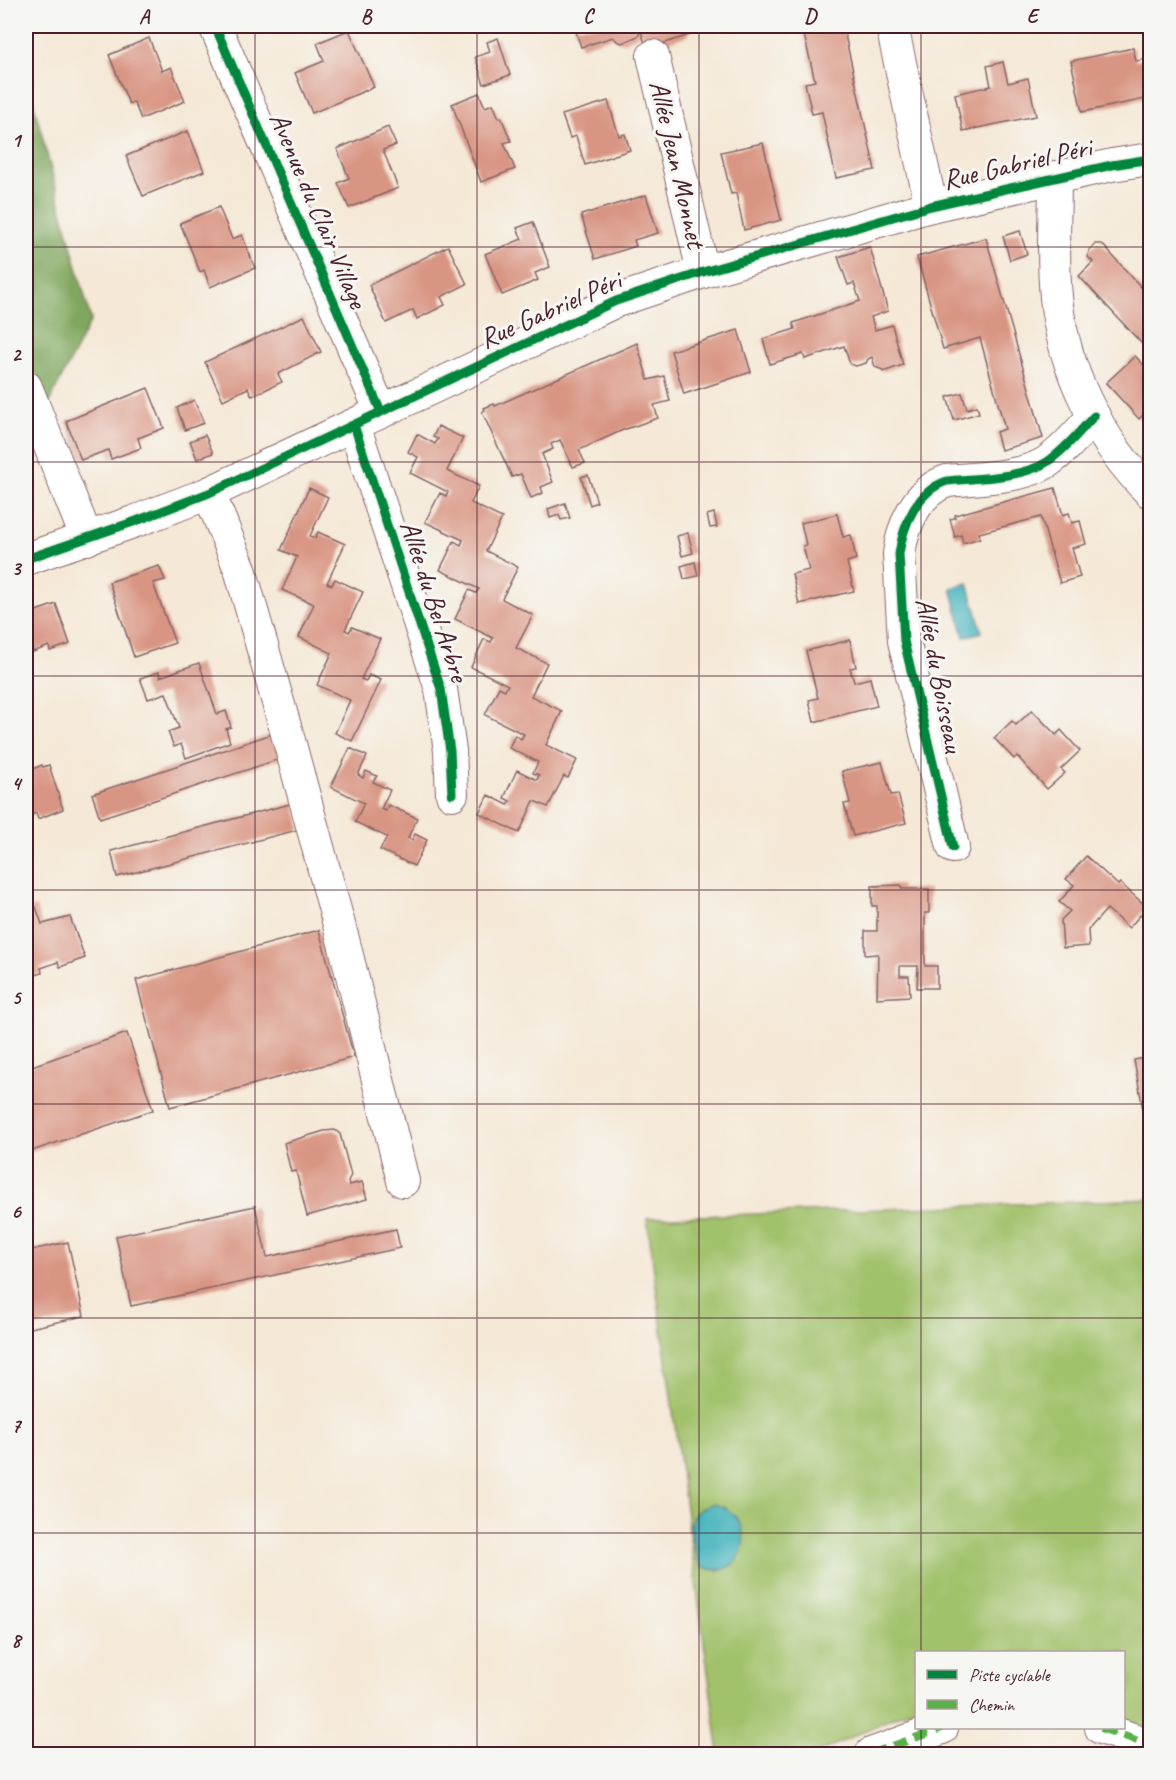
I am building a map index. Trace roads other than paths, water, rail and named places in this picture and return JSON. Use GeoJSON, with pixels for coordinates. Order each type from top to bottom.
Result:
{"type":"FeatureCollection","features":[{"type":"Feature","properties":{"kind":"street","name":"Avenue du Clair Village"},"geometry":{"type":"LineString","coordinates":[[215,26],[368,418]]}},
{"type":"Feature","properties":{"kind":"street"},"geometry":{"type":"LineString","coordinates":[[892,26],[930,206]]}},
{"type":"Feature","properties":{"kind":"street","name":"Allée Jean Monnet"},"geometry":{"type":"LineString","coordinates":[[653,56],[703,272]]}},
{"type":"Feature","properties":{"kind":"street","name":"Rue Gabriel Péri"},"geometry":{"type":"LineString","coordinates":[[26,559],[87,539],[209,493],[616,301],[703,272],[930,206],[1055,177],[1150,159]]}},
{"type":"Feature","properties":{"kind":"street"},"geometry":{"type":"LineString","coordinates":[[1055,177],[1056,295],[1058,314],[1074,370],[1094,416],[1127,468],[1150,492]]}},
{"type":"Feature","properties":{"kind":"street"},"geometry":{"type":"LineString","coordinates":[[26,387],[87,539]]}},
{"type":"Feature","properties":{"kind":"street","name":"Allée du Boisseau"},"geometry":{"type":"LineString","coordinates":[[953,847],[904,641],[899,554],[901,540],[918,504],[939,484],[1035,468],[1058,453],[1094,416]]}},
{"type":"Feature","properties":{"kind":"street","name":"Allée du Bel Arbre"},"geometry":{"type":"LineString","coordinates":[[368,418],[441,689],[450,751],[452,794]]}},
{"type":"Feature","properties":{"kind":"street"},"geometry":{"type":"LineString","coordinates":[[209,493],[240,568],[285,726],[344,943],[403,1181]]}},
{"type":"Feature","properties":{"kind":"street"},"geometry":{"type":"LineString","coordinates":[[871,1755],[939,1729]]}},
{"type":"Feature","properties":{"kind":"street"},"geometry":{"type":"LineString","coordinates":[[1104,1729],[1150,1745]]}},
{"type":"Feature","properties":{"kind":"water"},"geometry":{"type":"Polygon","coordinates":[[[968,583],[982,632],[964,637],[951,588],[968,583]]]}},
{"type":"Feature","properties":{"kind":"water"},"geometry":{"type":"Polygon","coordinates":[[[712,1504],[727,1509],[737,1519],[743,1531],[743,1544],[739,1556],[731,1565],[719,1569],[703,1567],[699,1563],[690,1528],[695,1514],[712,1504]]]}}]}
